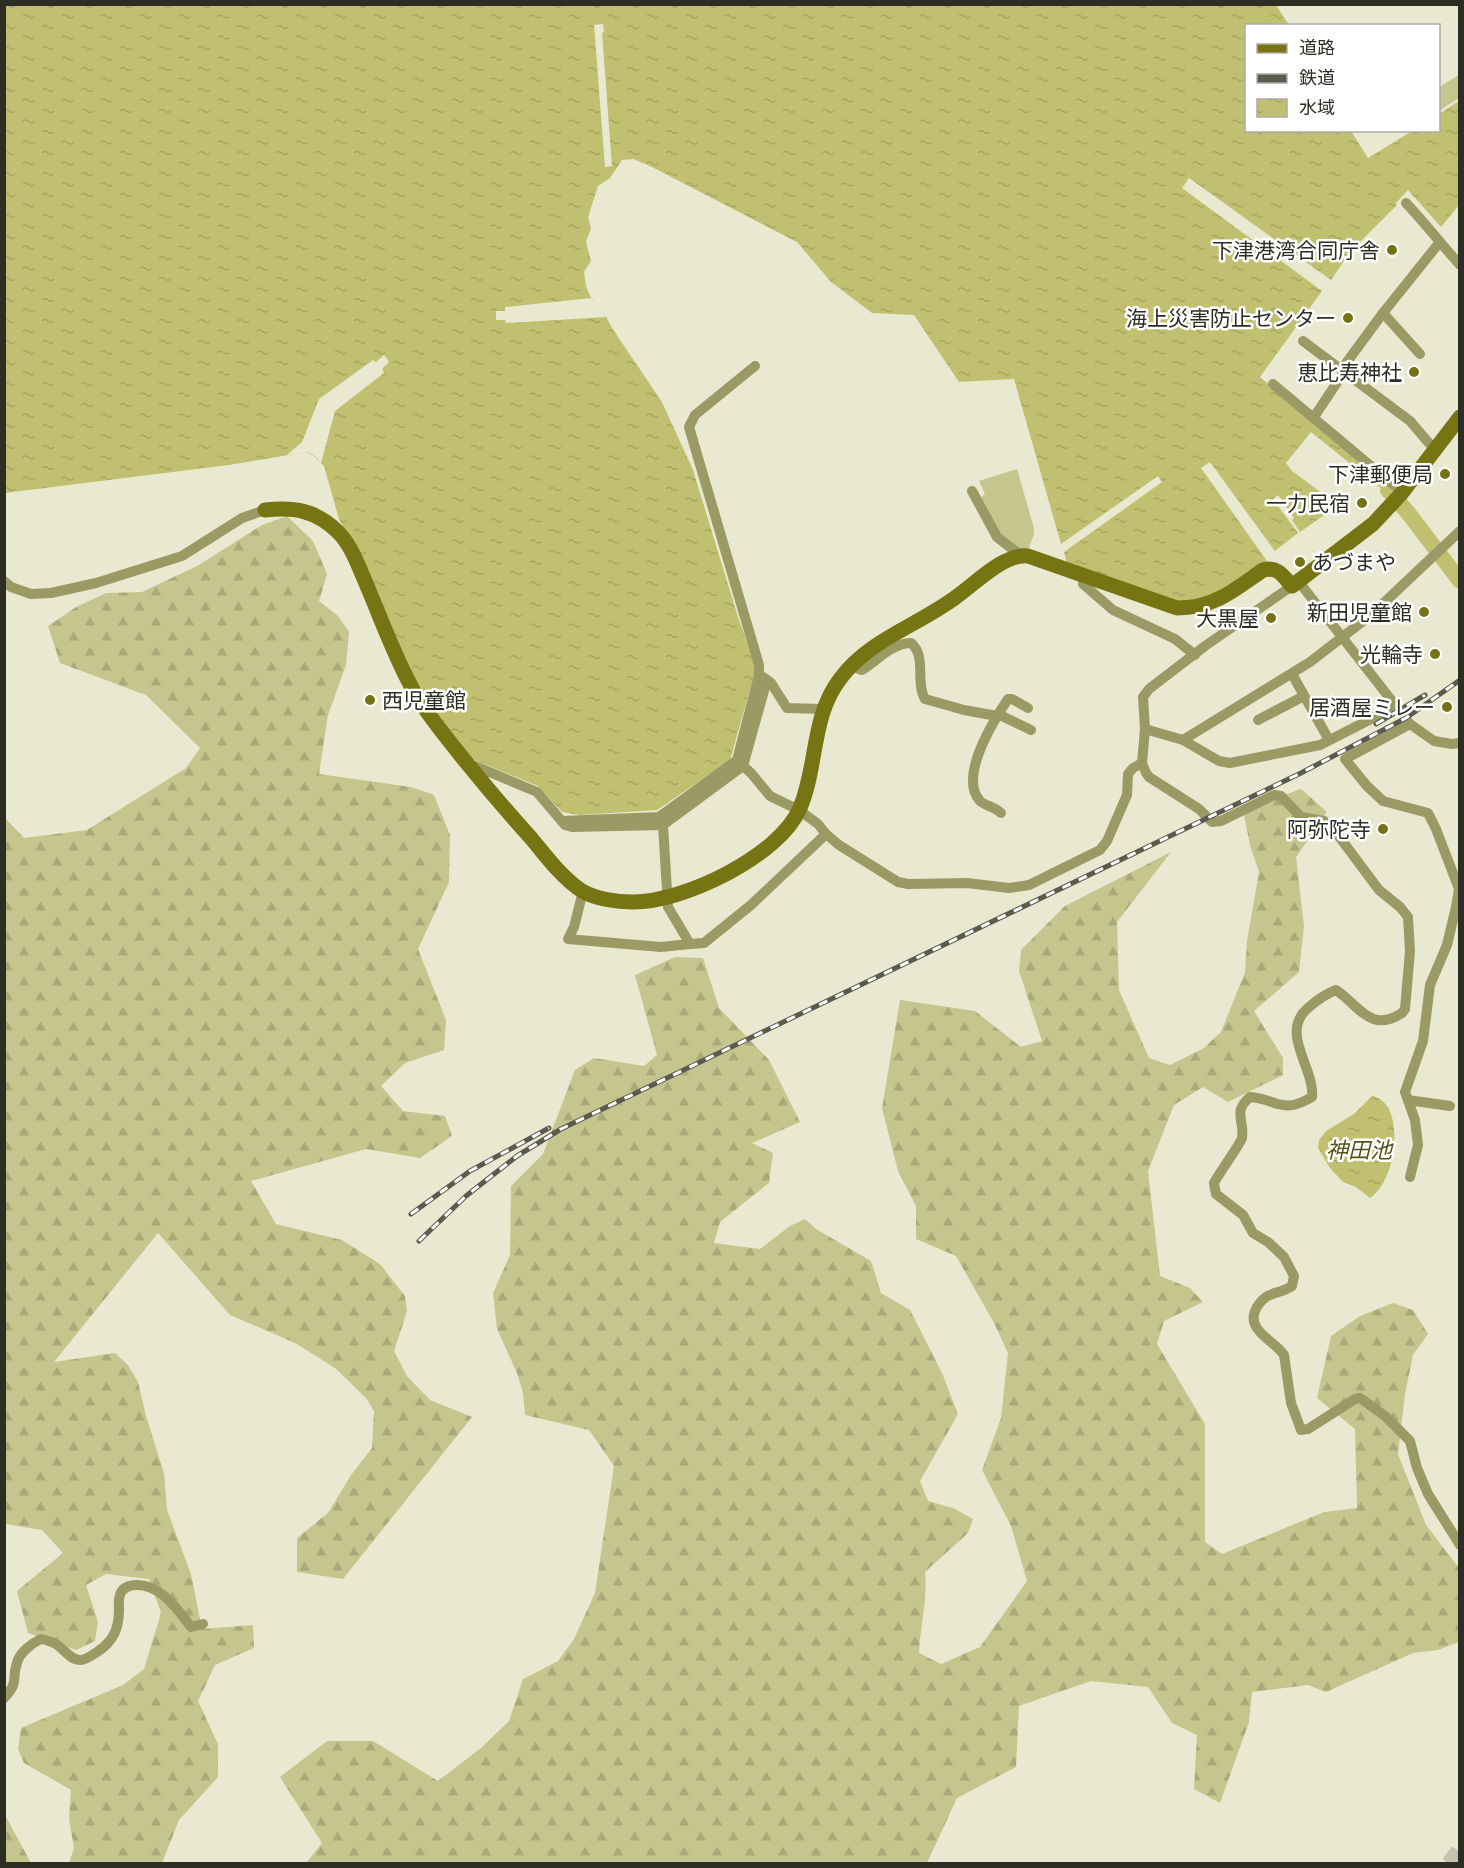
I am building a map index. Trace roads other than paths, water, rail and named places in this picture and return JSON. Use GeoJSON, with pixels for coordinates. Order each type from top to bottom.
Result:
{"type":"FeatureCollection","features":[{"type":"Feature","properties":{"kind":"main road"},"geometry":{"type":"LineString","coordinates":[[265,510],[301,509],[324,520],[340,533],[353,554],[411,686],[430,716],[470,768],[562,874],[583,891],[603,899],[631,902],[651,901],[718,878],[747,863],[774,843],[799,810],[811,766],[822,709],[840,678],[867,652],[955,598],[979,578],[1020,555],[1178,608],[1198,607],[1218,601],[1263,570],[1270,568],[1281,572],[1295,584],[1364,532],[1399,496],[1460,417]]}},
{"type":"Feature","properties":{"kind":"street"},"geometry":{"type":"LineString","coordinates":[[1406,202],[1436,234],[1439,243],[1460,265]]}},
{"type":"Feature","properties":{"kind":"street"},"geometry":{"type":"LineString","coordinates":[[1314,417],[1342,371],[1383,313],[1439,243]]}},
{"type":"Feature","properties":{"kind":"street"},"geometry":{"type":"LineString","coordinates":[[1383,313],[1420,354]]}},
{"type":"Feature","properties":{"kind":"street"},"geometry":{"type":"LineString","coordinates":[[1302,342],[1410,421],[1434,449]]}},
{"type":"Feature","properties":{"kind":"street"},"geometry":{"type":"LineString","coordinates":[[470,768],[475,766],[537,792],[565,825],[572,827],[663,825],[743,766],[763,677],[689,427],[695,415],[755,366]]}},
{"type":"Feature","properties":{"kind":"street"},"geometry":{"type":"LineString","coordinates":[[1273,384],[1357,455],[1399,496]]}},
{"type":"Feature","properties":{"kind":"street"},"geometry":{"type":"LineString","coordinates":[[972,491],[998,537],[1020,555]]}},
{"type":"Feature","properties":{"kind":"street"},"geometry":{"type":"LineString","coordinates":[[4,580],[11,586],[31,594],[51,593],[96,583],[182,556],[242,519],[265,510]]}},
{"type":"Feature","properties":{"kind":"street"},"geometry":{"type":"LineString","coordinates":[[1183,740],[1310,662],[1371,615],[1460,531]]}},
{"type":"Feature","properties":{"kind":"street"},"geometry":{"type":"LineString","coordinates":[[1084,576],[1083,584],[1113,610],[1175,639],[1195,655]]}},
{"type":"Feature","properties":{"kind":"street"},"geometry":{"type":"LineString","coordinates":[[1460,743],[1434,741],[1410,724],[1342,636],[1295,584],[1149,689],[1143,697],[1145,729],[1142,763],[1149,777],[1199,809],[1212,822],[1221,821],[1274,795],[1281,796],[1301,817],[1324,821],[1332,827],[1379,890],[1400,907],[1408,917],[1410,951],[1405,1009],[1402,1013],[1383,1020],[1370,1019],[1336,990],[1326,994],[1301,1014],[1297,1024],[1296,1038],[1313,1088],[1312,1097],[1303,1103],[1281,1107],[1259,1098],[1250,1098],[1242,1104],[1239,1113],[1243,1135],[1241,1143],[1221,1168],[1214,1183],[1216,1194],[1244,1215],[1253,1233],[1268,1242],[1284,1257],[1294,1276],[1292,1286],[1283,1292],[1267,1296],[1257,1306],[1253,1314],[1253,1323],[1264,1337],[1284,1355],[1290,1403],[1300,1430],[1308,1430],[1355,1399],[1360,1398],[1372,1404],[1410,1442],[1417,1468],[1428,1494],[1460,1545]]}},
{"type":"Feature","properties":{"kind":"street"},"geometry":{"type":"LineString","coordinates":[[851,666],[862,670],[893,649],[905,643],[911,643],[918,653],[921,689],[925,699],[964,710],[998,715],[1031,730]]}},
{"type":"Feature","properties":{"kind":"street"},"geometry":{"type":"LineString","coordinates":[[1292,674],[1329,740]]}},
{"type":"Feature","properties":{"kind":"street"},"geometry":{"type":"LineString","coordinates":[[763,677],[771,683],[787,708],[822,709]]}},
{"type":"Feature","properties":{"kind":"street"},"geometry":{"type":"LineString","coordinates":[[561,821],[659,817],[737,760],[763,677]]}},
{"type":"Feature","properties":{"kind":"street"},"geometry":{"type":"LineString","coordinates":[[1258,720],[1304,696]]}},
{"type":"Feature","properties":{"kind":"street"},"geometry":{"type":"LineString","coordinates":[[1001,813],[980,800],[974,783],[979,750],[1009,698],[1028,708]]}},
{"type":"Feature","properties":{"kind":"street"},"geometry":{"type":"LineString","coordinates":[[1145,729],[1183,740],[1220,761],[1230,762],[1320,745],[1370,720],[1395,704]]}},
{"type":"Feature","properties":{"kind":"street"},"geometry":{"type":"LineString","coordinates":[[1410,724],[1345,759],[1367,786],[1383,801],[1428,813],[1458,885],[1458,908],[1447,945],[1430,985],[1425,1031],[1406,1088],[1405,1095],[1415,1120],[1418,1145],[1410,1177]]}},
{"type":"Feature","properties":{"kind":"street"},"geometry":{"type":"LineString","coordinates":[[743,766],[770,796],[799,810],[818,824],[825,834],[898,882],[908,884],[968,883],[1009,888],[1029,885],[1100,850],[1107,841],[1127,795],[1128,774],[1142,763]]}},
{"type":"Feature","properties":{"kind":"street"},"geometry":{"type":"LineString","coordinates":[[663,825],[668,907],[690,944]]}},
{"type":"Feature","properties":{"kind":"street"},"geometry":{"type":"LineString","coordinates":[[583,891],[574,927],[568,939],[661,947],[704,943],[751,905],[825,834]]}},
{"type":"Feature","properties":{"kind":"street"},"geometry":{"type":"LineString","coordinates":[[1408,1100],[1450,1106]]}},
{"type":"Feature","properties":{"kind":"street"},"geometry":{"type":"LineString","coordinates":[[4,1698],[13,1689],[16,1662],[36,1641],[41,1639],[56,1643],[70,1657],[83,1660],[110,1641],[117,1631],[118,1602],[124,1588],[134,1585],[155,1590],[173,1604],[191,1627],[203,1624]]}},
{"type":"Feature","properties":{"kind":"water"},"geometry":{"type":"Polygon","coordinates":[[[4,5],[1276,5],[1288,24],[1245,24],[1245,132],[1352,132],[1368,158],[1410,132],[1440,132],[1440,113],[1459,101],[1459,205],[1441,227],[1408,190],[1396,203],[1397,205],[1350,252],[1331,280],[1189,178],[1182,188],[1322,291],[1260,377],[1397,492],[1393,498],[1311,432],[1286,463],[1292,471],[1331,500],[1330,511],[1300,532],[1292,520],[1294,518],[1278,495],[1273,499],[1298,533],[1275,551],[1210,462],[1201,468],[1267,561],[1219,594],[1181,602],[1067,563],[1064,552],[1162,482],[1158,476],[1061,544],[1014,379],[959,382],[914,315],[872,313],[831,282],[797,242],[650,166],[633,159],[622,160],[610,178],[598,186],[588,217],[591,228],[586,242],[591,261],[584,272],[586,286],[591,298],[602,309],[612,328],[662,402],[693,470],[756,668],[730,760],[657,810],[580,815],[562,812],[538,786],[472,759],[424,697],[408,670],[376,591],[339,519],[324,466],[307,452],[229,465],[5,493],[4,5]]]}},
{"type":"Feature","properties":{"kind":"water","name":"神田池"},"geometry":{"type":"Polygon","coordinates":[[[1372,1096],[1383,1101],[1390,1112],[1394,1127],[1394,1143],[1387,1176],[1370,1198],[1356,1187],[1343,1182],[1330,1168],[1318,1148],[1319,1140],[1326,1131],[1354,1114],[1372,1096]]]}},
{"type":"Feature","properties":{"kind":"waterway"},"geometry":{"type":"LineString","coordinates":[[1388,490],[1460,581]]}},
{"type":"Feature","properties":{"kind":"tunnel"},"geometry":{"type":"LineString","coordinates":[[1449,1864],[1460,1849]]}},
{"type":"Feature","properties":{"kind":"railway"},"geometry":{"type":"LineString","coordinates":[[419,1241],[466,1196],[517,1156],[561,1129],[1301,773],[1406,718],[1460,680]]}},
{"type":"Feature","properties":{"kind":"railway"},"geometry":{"type":"LineString","coordinates":[[1376,724],[1425,695]]}},
{"type":"Feature","properties":{"kind":"railway"},"geometry":{"type":"LineString","coordinates":[[411,1214],[470,1171],[549,1128]]}},
{"type":"Feature","properties":{"kind":"place","name":"下津港湾合同庁舎"},"geometry":{"type":"Point","coordinates":[1392,250]}},
{"type":"Feature","properties":{"kind":"place","name":"海上災害防止センター"},"geometry":{"type":"Point","coordinates":[1348,318]}},
{"type":"Feature","properties":{"kind":"place","name":"恵比寿神社"},"geometry":{"type":"Point","coordinates":[1414,372]}},
{"type":"Feature","properties":{"kind":"place","name":"下津郵便局"},"geometry":{"type":"Point","coordinates":[1445,474]}},
{"type":"Feature","properties":{"kind":"place","name":"一力民宿"},"geometry":{"type":"Point","coordinates":[1362,503]}},
{"type":"Feature","properties":{"kind":"place","name":"あづまや"},"geometry":{"type":"Point","coordinates":[1300,562]}},
{"type":"Feature","properties":{"kind":"place","name":"新田児童館"},"geometry":{"type":"Point","coordinates":[1424,612]}},
{"type":"Feature","properties":{"kind":"place","name":"大黒屋"},"geometry":{"type":"Point","coordinates":[1271,618]}},
{"type":"Feature","properties":{"kind":"place","name":"光輪寺"},"geometry":{"type":"Point","coordinates":[1435,654]}},
{"type":"Feature","properties":{"kind":"place","name":"西児童館"},"geometry":{"type":"Point","coordinates":[370,700]}},
{"type":"Feature","properties":{"kind":"place","name":"居酒屋ミレー"},"geometry":{"type":"Point","coordinates":[1447,707]}},
{"type":"Feature","properties":{"kind":"place","name":"阿弥陀寺"},"geometry":{"type":"Point","coordinates":[1383,829]}}]}
